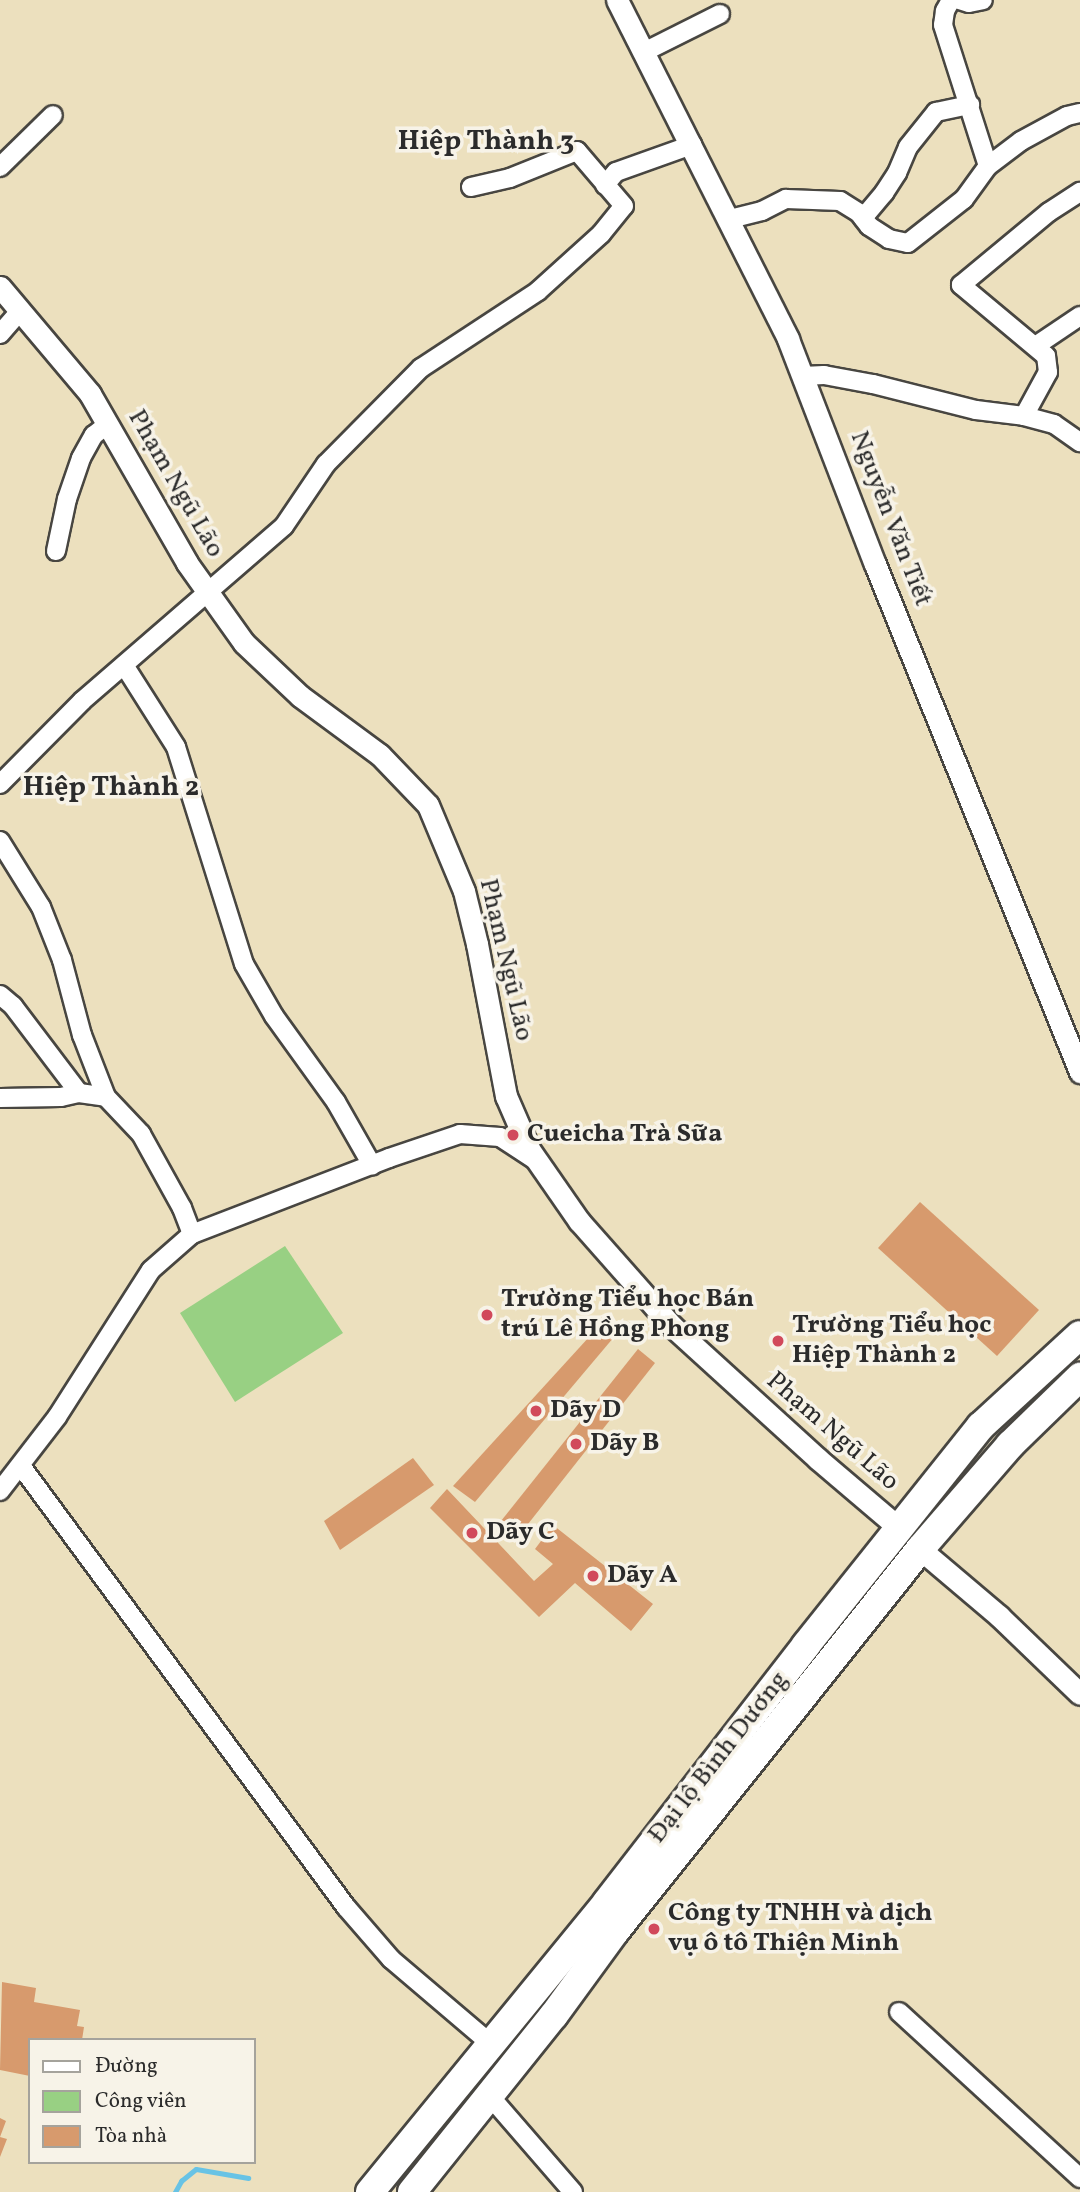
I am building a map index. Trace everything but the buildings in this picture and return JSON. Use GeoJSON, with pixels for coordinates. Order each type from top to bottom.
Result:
{"type":"FeatureCollection","features":[{"type":"Feature","properties":{"kind":"highway","name":"Đại lộ Bình Dương"},"geometry":{"type":"LineString","coordinates":[[370,2192],[492,2045],[981,1426],[1080,1334]]}},
{"type":"Feature","properties":{"kind":"highway","name":"Đại lộ Bình Dương"},"geometry":{"type":"LineString","coordinates":[[412,2192],[920,1549],[1010,1445],[1080,1377]]}},
{"type":"Feature","properties":{"kind":"street","name":"Nguyễn Văn Tiết"},"geometry":{"type":"LineString","coordinates":[[617,0],[730,219],[803,376],[875,564],[1080,1072]]}},
{"type":"Feature","properties":{"kind":"street"},"geometry":{"type":"LineString","coordinates":[[951,0],[945,11],[943,25],[988,166]]}},
{"type":"Feature","properties":{"kind":"street"},"geometry":{"type":"LineString","coordinates":[[959,0],[969,3],[983,0]]}},
{"type":"Feature","properties":{"kind":"street"},"geometry":{"type":"LineString","coordinates":[[644,52],[720,15]]}},
{"type":"Feature","properties":{"kind":"street"},"geometry":{"type":"LineString","coordinates":[[863,218],[898,173],[908,147],[936,112],[970,105]]}},
{"type":"Feature","properties":{"kind":"street"},"geometry":{"type":"LineString","coordinates":[[730,219],[762,211],[786,199],[840,201],[889,239],[908,243],[964,199],[988,166],[1021,141],[1067,116],[1080,113]]}},
{"type":"Feature","properties":{"kind":"street"},"geometry":{"type":"LineString","coordinates":[[0,167],[53,115]]}},
{"type":"Feature","properties":{"kind":"street"},"geometry":{"type":"LineString","coordinates":[[606,185],[616,172],[692,145]]}},
{"type":"Feature","properties":{"kind":"street"},"geometry":{"type":"LineString","coordinates":[[0,784],[82,701],[284,526],[326,464],[421,368],[538,291],[601,234],[624,206],[577,151],[510,178],[471,187]]}},
{"type":"Feature","properties":{"kind":"street"},"geometry":{"type":"LineString","coordinates":[[1024,416],[1048,372],[1046,356],[1037,345],[998,318],[961,285],[1049,212],[1080,192]]}},
{"type":"Feature","properties":{"kind":"street","name":"Phạm Ngũ Lão"},"geometry":{"type":"LineString","coordinates":[[0,287],[90,394],[187,563],[244,643],[300,696],[380,755],[428,805],[464,891],[506,1096],[538,1162],[579,1221],[672,1326],[818,1460],[899,1528]]}},
{"type":"Feature","properties":{"kind":"street"},"geometry":{"type":"LineString","coordinates":[[0,334],[20,311]]}},
{"type":"Feature","properties":{"kind":"street"},"geometry":{"type":"LineString","coordinates":[[1037,345],[1080,316]]}},
{"type":"Feature","properties":{"kind":"street"},"geometry":{"type":"LineString","coordinates":[[803,376],[873,384],[976,410],[1024,416],[1054,424],[1080,442]]}},
{"type":"Feature","properties":{"kind":"street"},"geometry":{"type":"LineString","coordinates":[[56,551],[67,499],[81,458],[94,435],[108,424]]}},
{"type":"Feature","properties":{"kind":"street"},"geometry":{"type":"LineString","coordinates":[[124,665],[176,747],[244,964],[274,1016],[336,1102],[372,1165]]}},
{"type":"Feature","properties":{"kind":"street"},"geometry":{"type":"LineString","coordinates":[[0,841],[41,907],[62,960],[82,1035],[106,1097],[141,1134],[182,1208],[192,1234]]}},
{"type":"Feature","properties":{"kind":"street"},"geometry":{"type":"LineString","coordinates":[[0,995],[13,1006],[79,1093]]}},
{"type":"Feature","properties":{"kind":"street"},"geometry":{"type":"LineString","coordinates":[[0,1098],[61,1097],[79,1093],[106,1097]]}},
{"type":"Feature","properties":{"kind":"street"},"geometry":{"type":"LineString","coordinates":[[0,1491],[57,1416],[151,1270],[192,1234],[460,1134],[500,1137],[538,1162]]}},
{"type":"Feature","properties":{"kind":"street"},"geometry":{"type":"LineString","coordinates":[[21,1466],[346,1907],[391,1959],[492,2045]]}},
{"type":"Feature","properties":{"kind":"street"},"geometry":{"type":"LineString","coordinates":[[920,1549],[999,1616],[1080,1694]]}},
{"type":"Feature","properties":{"kind":"street"},"geometry":{"type":"LineString","coordinates":[[899,2012],[1080,2178]]}},
{"type":"Feature","properties":{"kind":"street"},"geometry":{"type":"LineString","coordinates":[[488,2094],[573,2192]]}},
{"type":"Feature","properties":{"kind":"green space"},"geometry":{"type":"Polygon","coordinates":[[[285,1246],[343,1333],[235,1402],[180,1313],[285,1246]]]}},
{"type":"Feature","properties":{"kind":"waterway"},"geometry":{"type":"LineString","coordinates":[[175,2192],[181,2181],[196,2169],[248,2178]]}},
{"type":"Feature","properties":{"kind":"place","name":"Cueicha Trà Sữa"},"geometry":{"type":"Point","coordinates":[513,1135]}},
{"type":"Feature","properties":{"kind":"place","name":"Trường Tiểu học Bán trú Lê Hồng Phong"},"geometry":{"type":"Point","coordinates":[487,1315]}},
{"type":"Feature","properties":{"kind":"place","name":"Trường Tiểu học Hiệp Thành 2"},"geometry":{"type":"Point","coordinates":[778,1341]}},
{"type":"Feature","properties":{"kind":"place","name":"Dãy D"},"geometry":{"type":"Point","coordinates":[536,1411]}},
{"type":"Feature","properties":{"kind":"place","name":"Dãy B"},"geometry":{"type":"Point","coordinates":[576,1444]}},
{"type":"Feature","properties":{"kind":"place","name":"Dãy C"},"geometry":{"type":"Point","coordinates":[472,1533]}},
{"type":"Feature","properties":{"kind":"place","name":"Dãy A"},"geometry":{"type":"Point","coordinates":[593,1576]}},
{"type":"Feature","properties":{"kind":"place","name":"Công ty TNHH và dịch vụ ô tô Thiện Minh"},"geometry":{"type":"Point","coordinates":[654,1929]}},
{"type":"Feature","properties":{"kind":"district","name":"Hiệp Thành 3"},"geometry":{"type":"Point","coordinates":[486,142]}},
{"type":"Feature","properties":{"kind":"district","name":"Hiệp Thành 2"},"geometry":{"type":"Point","coordinates":[111,788]}}]}
